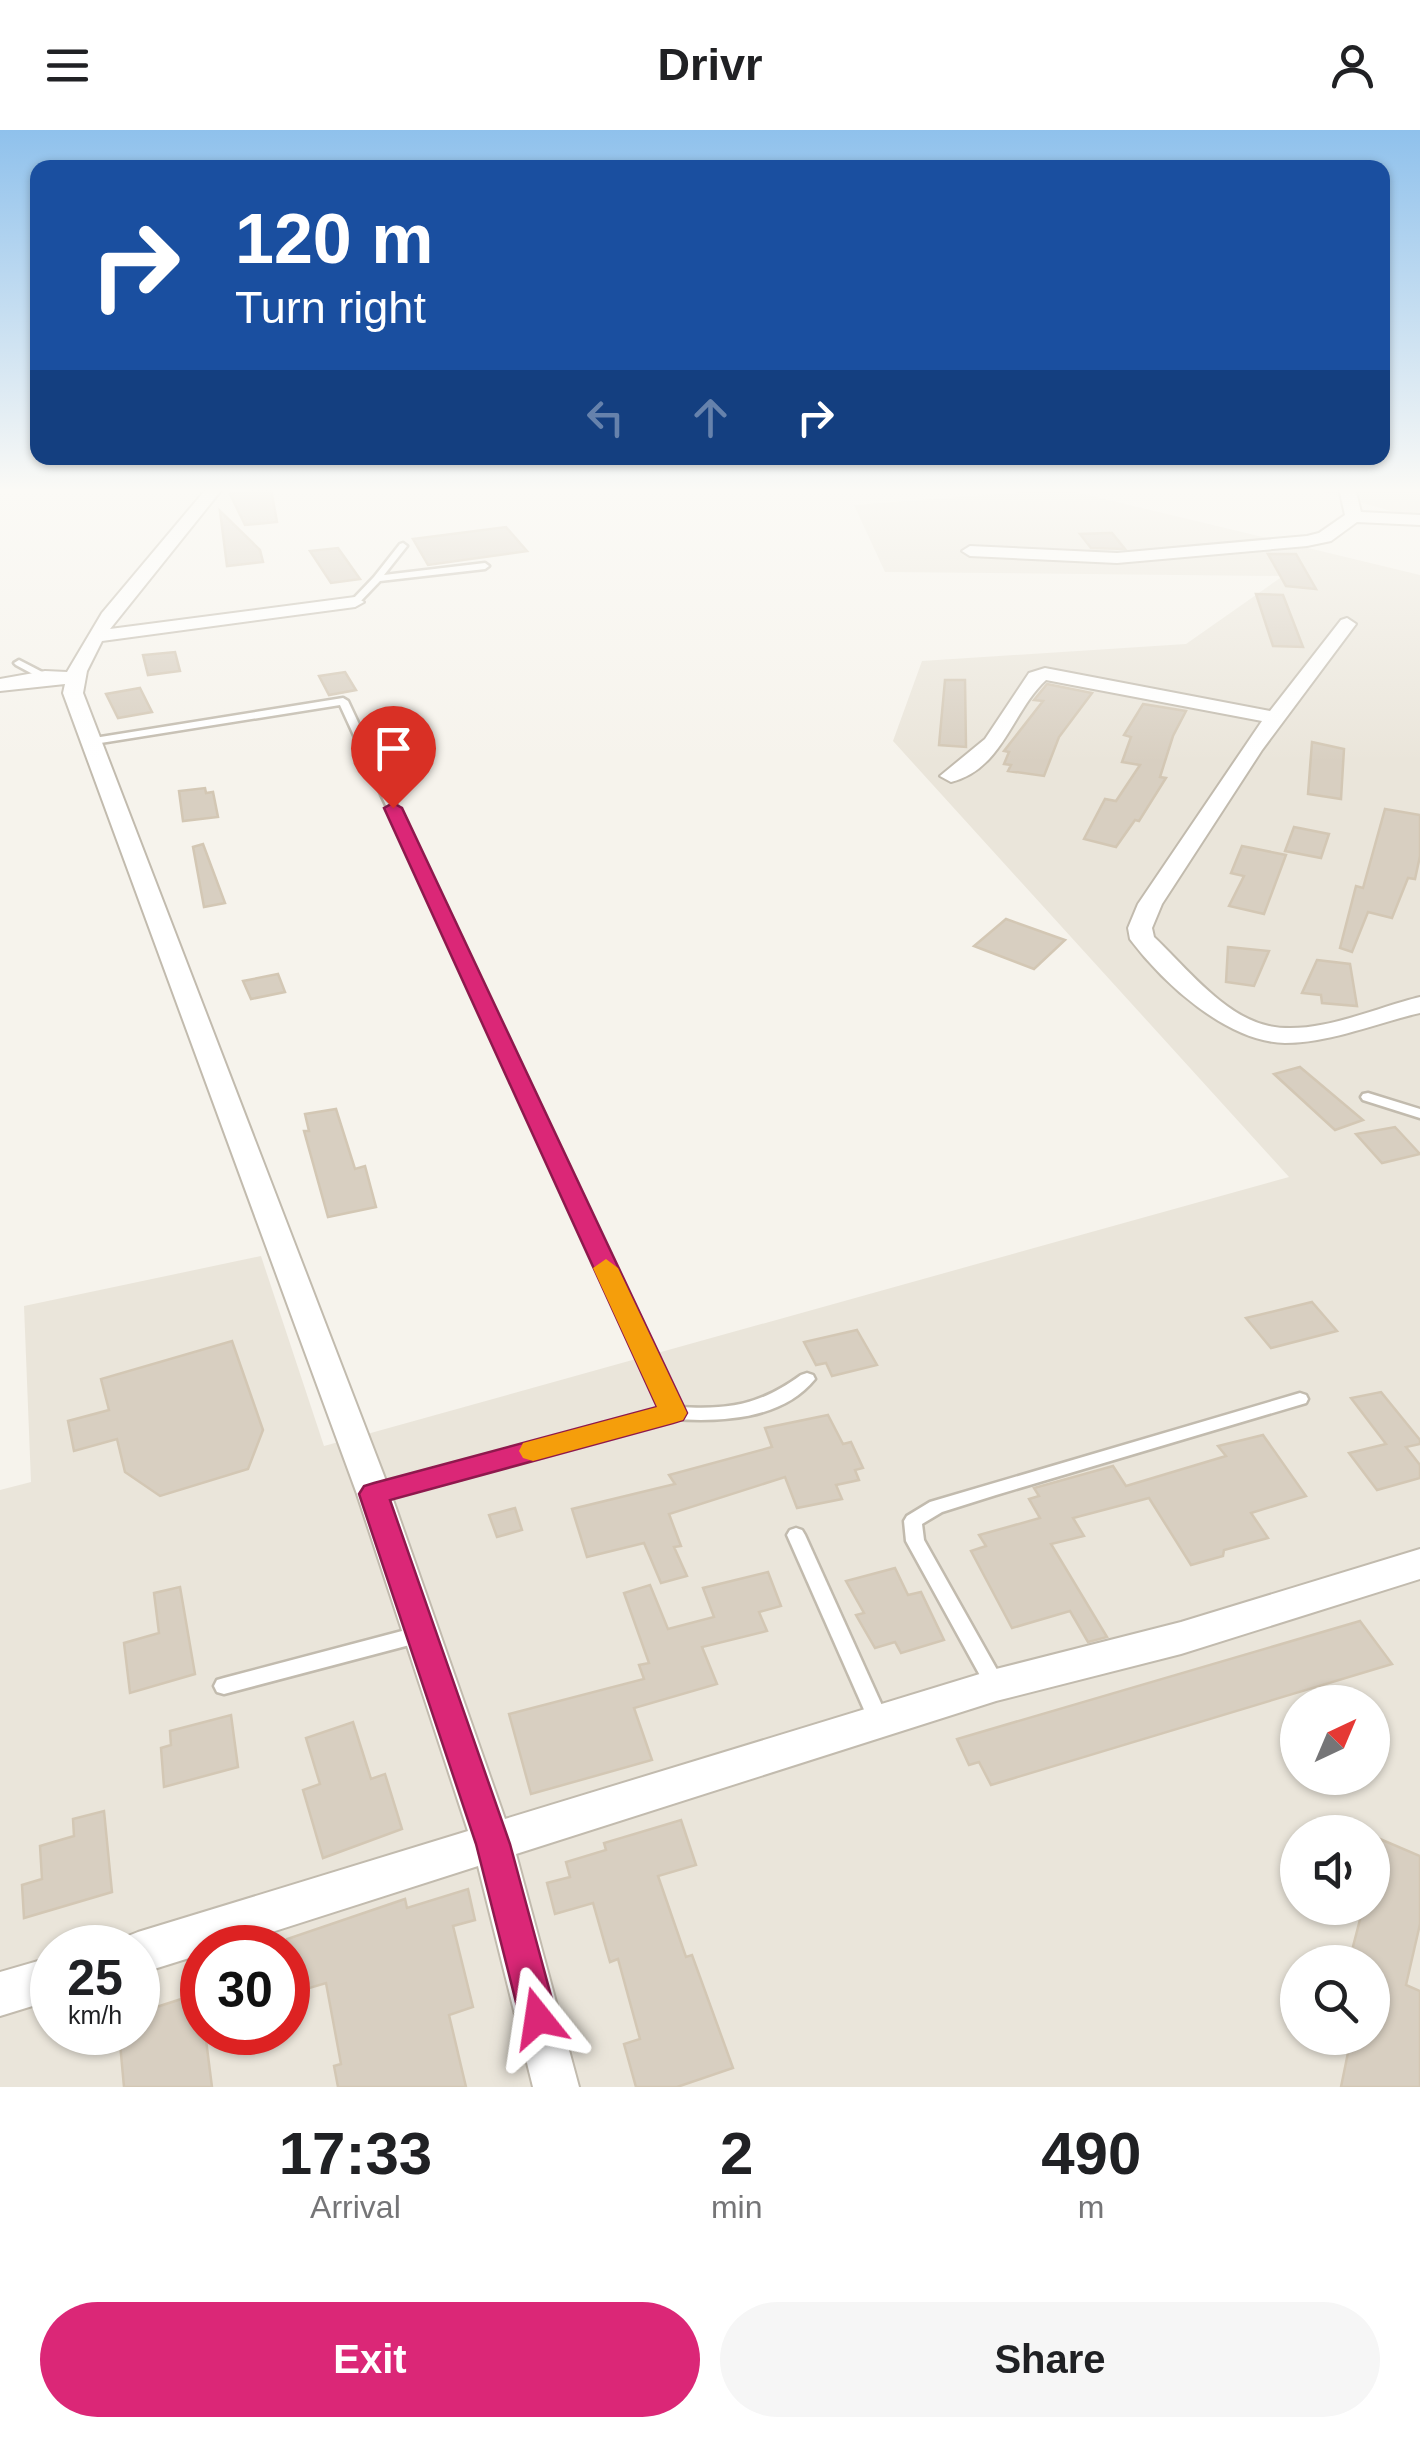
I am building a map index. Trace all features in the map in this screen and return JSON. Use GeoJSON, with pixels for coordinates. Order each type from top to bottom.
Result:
{"type":"FeatureCollection","features":[{"type":"Feature","properties":{"kind":"street"},"geometry":{"type":"LineString","coordinates":[[141,579],[96,636],[72,678],[88,742],[374,1494],[493,1844],[556,2087]]}},
{"type":"Feature","properties":{"kind":"street"},"geometry":{"type":"LineString","coordinates":[[96,636],[355,602]]}},
{"type":"Feature","properties":{"kind":"street"},"geometry":{"type":"LineString","coordinates":[[1346,624],[1276,718],[1150,904],[1140,928],[1142,938],[1220,1010],[1249,1028],[1282,1035],[1420,1005]]}},
{"type":"Feature","properties":{"kind":"street"},"geometry":{"type":"LineString","coordinates":[[951,776],[988,750],[1029,687],[1045,674],[1276,718]]}},
{"type":"Feature","properties":{"kind":"street"},"geometry":{"type":"LineString","coordinates":[[0,685],[45,677],[72,678]]}},
{"type":"Feature","properties":{"kind":"street"},"geometry":{"type":"LineString","coordinates":[[160,1947],[996,1685],[1181,1638],[1420,1564]]}},
{"type":"Feature","properties":{"kind":"street"},"geometry":{"type":"LineString","coordinates":[[0,1994],[30,1985]]}},
{"type":"Feature","properties":{"kind":"lane"},"geometry":{"type":"LineString","coordinates":[[355,602],[377,579]]}},
{"type":"Feature","properties":{"kind":"lane"},"geometry":{"type":"LineString","coordinates":[[19,662],[45,677]]}},
{"type":"Feature","properties":{"kind":"lane"},"geometry":{"type":"LineString","coordinates":[[88,742],[343,702],[673,1413]]}},
{"type":"Feature","properties":{"kind":"lane"},"geometry":{"type":"LineString","coordinates":[[1368,1097],[1420,1114]]}},
{"type":"Feature","properties":{"kind":"lane"},"geometry":{"type":"LineString","coordinates":[[374,1494],[673,1413],[710,1416],[746,1412],[779,1401],[807,1379]]}},
{"type":"Feature","properties":{"kind":"lane"},"geometry":{"type":"LineString","coordinates":[[996,1685],[915,1541],[914,1521],[936,1507],[996,1488],[1300,1399]]}},
{"type":"Feature","properties":{"kind":"lane"},"geometry":{"type":"LineString","coordinates":[[796,1535],[880,1722]]}},
{"type":"Feature","properties":{"kind":"lane"},"geometry":{"type":"LineString","coordinates":[[224,1686],[421,1634]]}},
{"type":"Feature","properties":{"kind":"shaded area"},"geometry":{"type":"Polygon","coordinates":[[[1278,579],[1420,579],[1420,2087],[0,2087],[0,1490],[31,1482],[24,1306],[261,1256],[324,1446],[1289,1177],[893,741],[922,661],[1186,644],[1278,579]]]}},
{"type":"Feature","properties":{"kind":"building"},"geometry":{"type":"Polygon","coordinates":[[[1282,579],[1310,579],[1316,589],[1286,586],[1282,579]]]}},
{"type":"Feature","properties":{"kind":"building"},"geometry":{"type":"Polygon","coordinates":[[[1256,594],[1283,595],[1303,647],[1273,646],[1256,594]]]}},
{"type":"Feature","properties":{"kind":"building"},"geometry":{"type":"Polygon","coordinates":[[[175,652],[180,671],[148,675],[143,655],[175,652]]]}},
{"type":"Feature","properties":{"kind":"building"},"geometry":{"type":"Polygon","coordinates":[[[345,672],[356,690],[329,695],[319,676],[345,672]]]}},
{"type":"Feature","properties":{"kind":"building"},"geometry":{"type":"Polygon","coordinates":[[[945,680],[965,680],[966,747],[939,745],[945,680]]]}},
{"type":"Feature","properties":{"kind":"building"},"geometry":{"type":"Polygon","coordinates":[[[1047,684],[1092,693],[1059,737],[1044,776],[1008,771],[1011,765],[1004,764],[1009,752],[1004,751],[1043,701],[1034,700],[1047,684]]]}},
{"type":"Feature","properties":{"kind":"building"},"geometry":{"type":"Polygon","coordinates":[[[140,688],[152,712],[118,718],[106,694],[140,688]]]}},
{"type":"Feature","properties":{"kind":"building"},"geometry":{"type":"Polygon","coordinates":[[[1143,704],[1186,711],[1160,777],[1166,778],[1139,821],[1135,820],[1116,847],[1084,839],[1105,799],[1116,801],[1140,765],[1122,762],[1131,737],[1124,735],[1143,704]]]}},
{"type":"Feature","properties":{"kind":"building"},"geometry":{"type":"Polygon","coordinates":[[[1312,742],[1344,749],[1341,799],[1308,794],[1312,742]]]}},
{"type":"Feature","properties":{"kind":"building"},"geometry":{"type":"Polygon","coordinates":[[[205,788],[206,793],[213,792],[218,817],[183,821],[179,791],[205,788]]]}},
{"type":"Feature","properties":{"kind":"building"},"geometry":{"type":"Polygon","coordinates":[[[1385,809],[1420,815],[1420,856],[1415,879],[1408,878],[1392,918],[1368,912],[1352,952],[1340,948],[1356,886],[1363,888],[1385,809]]]}},
{"type":"Feature","properties":{"kind":"building"},"geometry":{"type":"Polygon","coordinates":[[[1294,827],[1329,834],[1321,858],[1285,851],[1294,827]]]}},
{"type":"Feature","properties":{"kind":"building"},"geometry":{"type":"Polygon","coordinates":[[[203,844],[225,903],[204,907],[193,847],[203,844]]]}},
{"type":"Feature","properties":{"kind":"building"},"geometry":{"type":"Polygon","coordinates":[[[1242,846],[1286,855],[1264,914],[1229,906],[1244,876],[1231,873],[1242,846]]]}},
{"type":"Feature","properties":{"kind":"building"},"geometry":{"type":"Polygon","coordinates":[[[1006,919],[1065,940],[1034,969],[974,946],[1006,919]]]}},
{"type":"Feature","properties":{"kind":"building"},"geometry":{"type":"Polygon","coordinates":[[[1228,947],[1269,951],[1254,986],[1226,982],[1228,947]]]}},
{"type":"Feature","properties":{"kind":"building"},"geometry":{"type":"Polygon","coordinates":[[[1317,960],[1350,964],[1357,1006],[1322,1003],[1321,995],[1302,993],[1317,960]]]}},
{"type":"Feature","properties":{"kind":"building"},"geometry":{"type":"Polygon","coordinates":[[[278,974],[285,992],[251,999],[243,981],[278,974]]]}},
{"type":"Feature","properties":{"kind":"building"},"geometry":{"type":"Polygon","coordinates":[[[1300,1067],[1363,1120],[1335,1130],[1274,1074],[1300,1067]]]}},
{"type":"Feature","properties":{"kind":"building"},"geometry":{"type":"Polygon","coordinates":[[[336,1109],[355,1169],[365,1166],[376,1207],[328,1217],[304,1131],[309,1131],[305,1114],[336,1109]]]}},
{"type":"Feature","properties":{"kind":"building"},"geometry":{"type":"Polygon","coordinates":[[[1395,1127],[1420,1154],[1382,1163],[1356,1134],[1395,1127]]]}},
{"type":"Feature","properties":{"kind":"building"},"geometry":{"type":"Polygon","coordinates":[[[1312,1302],[1337,1331],[1271,1348],[1246,1318],[1312,1302]]]}},
{"type":"Feature","properties":{"kind":"building"},"geometry":{"type":"Polygon","coordinates":[[[857,1330],[877,1365],[832,1376],[826,1363],[816,1365],[804,1342],[857,1330]]]}},
{"type":"Feature","properties":{"kind":"building"},"geometry":{"type":"Polygon","coordinates":[[[232,1341],[263,1430],[248,1469],[160,1496],[125,1472],[117,1439],[74,1451],[68,1421],[109,1410],[101,1379],[232,1341]]]}},
{"type":"Feature","properties":{"kind":"building"},"geometry":{"type":"Polygon","coordinates":[[[1381,1392],[1420,1440],[1420,1444],[1406,1447],[1420,1465],[1420,1478],[1377,1490],[1349,1453],[1386,1444],[1351,1398],[1381,1392]]]}},
{"type":"Feature","properties":{"kind":"building"},"geometry":{"type":"Polygon","coordinates":[[[828,1415],[843,1444],[851,1442],[863,1468],[855,1470],[859,1480],[836,1485],[842,1499],[797,1508],[785,1477],[669,1514],[681,1546],[674,1547],[687,1576],[661,1583],[644,1543],[587,1557],[572,1509],[675,1484],[669,1475],[772,1447],[765,1428],[828,1415]]]}},
{"type":"Feature","properties":{"kind":"building"},"geometry":{"type":"Polygon","coordinates":[[[1263,1435],[1306,1496],[1251,1513],[1268,1538],[1224,1550],[1223,1556],[1191,1565],[1149,1498],[1073,1518],[1084,1536],[1051,1544],[1107,1637],[1088,1642],[1070,1611],[1012,1628],[971,1551],[986,1546],[979,1535],[1040,1518],[1029,1499],[1039,1496],[1034,1488],[1113,1466],[1126,1486],[1226,1456],[1218,1446],[1263,1435]]]}},
{"type":"Feature","properties":{"kind":"building"},"geometry":{"type":"Polygon","coordinates":[[[515,1508],[522,1530],[497,1537],[489,1515],[515,1508]]]}},
{"type":"Feature","properties":{"kind":"building"},"geometry":{"type":"Polygon","coordinates":[[[895,1568],[908,1595],[921,1592],[944,1640],[901,1653],[895,1642],[875,1648],[856,1615],[864,1613],[846,1581],[895,1568]]]}},
{"type":"Feature","properties":{"kind":"building"},"geometry":{"type":"Polygon","coordinates":[[[768,1572],[781,1606],[759,1612],[767,1631],[702,1647],[717,1684],[634,1708],[652,1760],[531,1794],[509,1714],[644,1679],[639,1665],[649,1663],[624,1593],[650,1585],[668,1629],[714,1617],[703,1588],[768,1572]]]}},
{"type":"Feature","properties":{"kind":"building"},"geometry":{"type":"Polygon","coordinates":[[[180,1587],[195,1674],[130,1693],[124,1643],[159,1633],[154,1593],[180,1587]]]}},
{"type":"Feature","properties":{"kind":"building"},"geometry":{"type":"Polygon","coordinates":[[[1360,1621],[1392,1664],[1322,1685],[1280,1685],[1280,1698],[991,1785],[979,1762],[969,1765],[957,1739],[1360,1621]]]}},
{"type":"Feature","properties":{"kind":"building"},"geometry":{"type":"Polygon","coordinates":[[[231,1715],[238,1767],[164,1787],[161,1748],[171,1745],[170,1731],[231,1715]]]}},
{"type":"Feature","properties":{"kind":"building"},"geometry":{"type":"Polygon","coordinates":[[[353,1722],[371,1779],[385,1774],[402,1829],[323,1858],[303,1790],[320,1784],[306,1738],[353,1722]]]}},
{"type":"Feature","properties":{"kind":"building"},"geometry":{"type":"Polygon","coordinates":[[[104,1811],[112,1892],[24,1918],[22,1885],[42,1879],[40,1846],[74,1836],[73,1819],[104,1811]]]}},
{"type":"Feature","properties":{"kind":"building"},"geometry":{"type":"Polygon","coordinates":[[[681,1820],[696,1865],[658,1876],[686,1957],[692,1955],[733,2068],[677,2087],[636,2087],[624,2044],[640,2039],[618,1959],[610,1962],[593,1903],[555,1914],[547,1883],[570,1877],[566,1862],[606,1850],[604,1843],[681,1820]]]}},
{"type":"Feature","properties":{"kind":"building"},"geometry":{"type":"Polygon","coordinates":[[[1390,1843],[1420,1856],[1420,1924],[1406,1985],[1420,1991],[1420,2087],[1341,2087],[1348,2055],[1390,2055],[1390,1945],[1353,1945],[1359,1925],[1390,1925],[1390,1843]]]}},
{"type":"Feature","properties":{"kind":"building"},"geometry":{"type":"Polygon","coordinates":[[[468,1889],[475,1920],[453,1926],[473,2007],[449,2015],[466,2087],[338,2087],[334,2066],[341,2064],[326,1983],[310,1988],[310,1931],[405,1899],[407,1908],[468,1889]]]}},
{"type":"Feature","properties":{"kind":"building"},"geometry":{"type":"Polygon","coordinates":[[[180,1999],[180,2055],[208,2055],[212,2087],[124,2087],[121,2055],[160,2055],[160,2006],[180,1999]]]}},
{"type":"Feature","properties":{"kind":"slow traffic"},"geometry":{"type":"LineString","coordinates":[[533,1451],[673,1413],[606,1268]]}},
{"type":"Feature","properties":{"kind":"route"},"geometry":{"type":"LineString","coordinates":[[393,808],[673,1413],[374,1494],[493,1844],[538,2018]]}}]}
